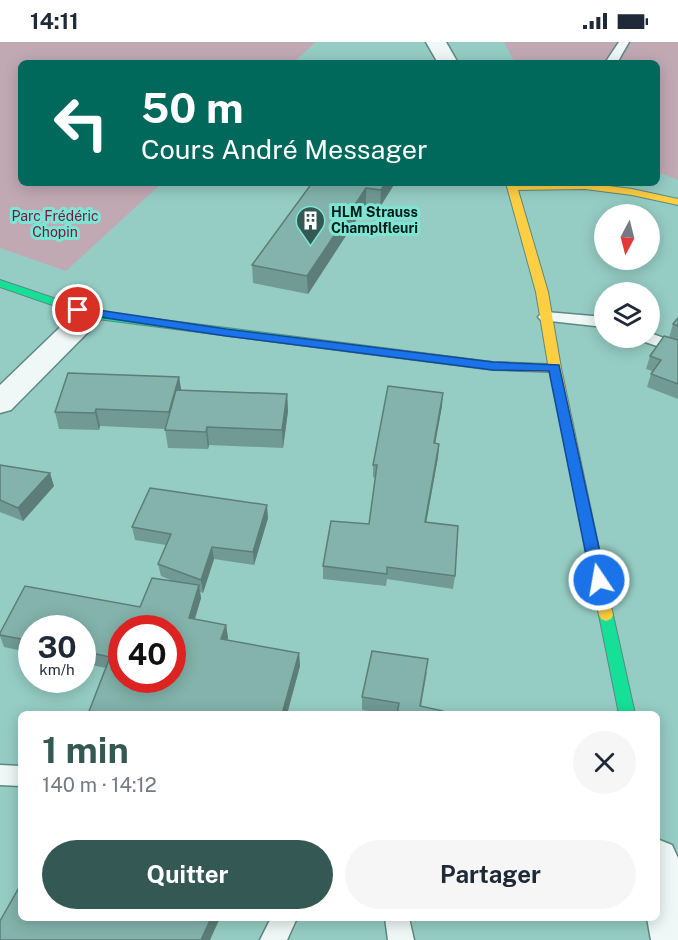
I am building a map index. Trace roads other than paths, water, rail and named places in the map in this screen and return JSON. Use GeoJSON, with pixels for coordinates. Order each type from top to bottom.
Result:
{"type":"FeatureCollection","features":[{"type":"Feature","properties":{"kind":"street"},"geometry":{"type":"LineString","coordinates":[[436,42],[446,60]]}},
{"type":"Feature","properties":{"kind":"street"},"geometry":{"type":"LineString","coordinates":[[512,186],[542,292],[555,368],[626,711]]}},
{"type":"Feature","properties":{"kind":"street"},"geometry":{"type":"LineString","coordinates":[[592,186],[678,202]]}},
{"type":"Feature","properties":{"kind":"street"},"geometry":{"type":"LineString","coordinates":[[0,283],[90,314],[493,366],[555,368]]}},
{"type":"Feature","properties":{"kind":"street"},"geometry":{"type":"LineString","coordinates":[[0,403],[90,314]]}},
{"type":"Feature","properties":{"kind":"street"},"geometry":{"type":"LineString","coordinates":[[660,880],[674,940]]}},
{"type":"Feature","properties":{"kind":"lane"},"geometry":{"type":"LineString","coordinates":[[613,60],[624,42]]}},
{"type":"Feature","properties":{"kind":"lane"},"geometry":{"type":"LineString","coordinates":[[546,317],[594,321]]}},
{"type":"Feature","properties":{"kind":"lane"},"geometry":{"type":"LineString","coordinates":[[660,342],[678,348]]}},
{"type":"Feature","properties":{"kind":"lane"},"geometry":{"type":"LineString","coordinates":[[0,775],[18,776]]}},
{"type":"Feature","properties":{"kind":"lane"},"geometry":{"type":"LineString","coordinates":[[273,940],[283,921]]}},
{"type":"Feature","properties":{"kind":"lane"},"geometry":{"type":"LineString","coordinates":[[398,921],[401,940]]}},
{"type":"Feature","properties":{"kind":"place","name":"HLM Strauss Champlfleuri"},"geometry":{"type":"Point","coordinates":[310,246]}},
{"type":"Feature","properties":{"kind":"park label","name":"Parc Frédéric Chopin"},"geometry":{"type":"Point","coordinates":[55,224]}}]}
